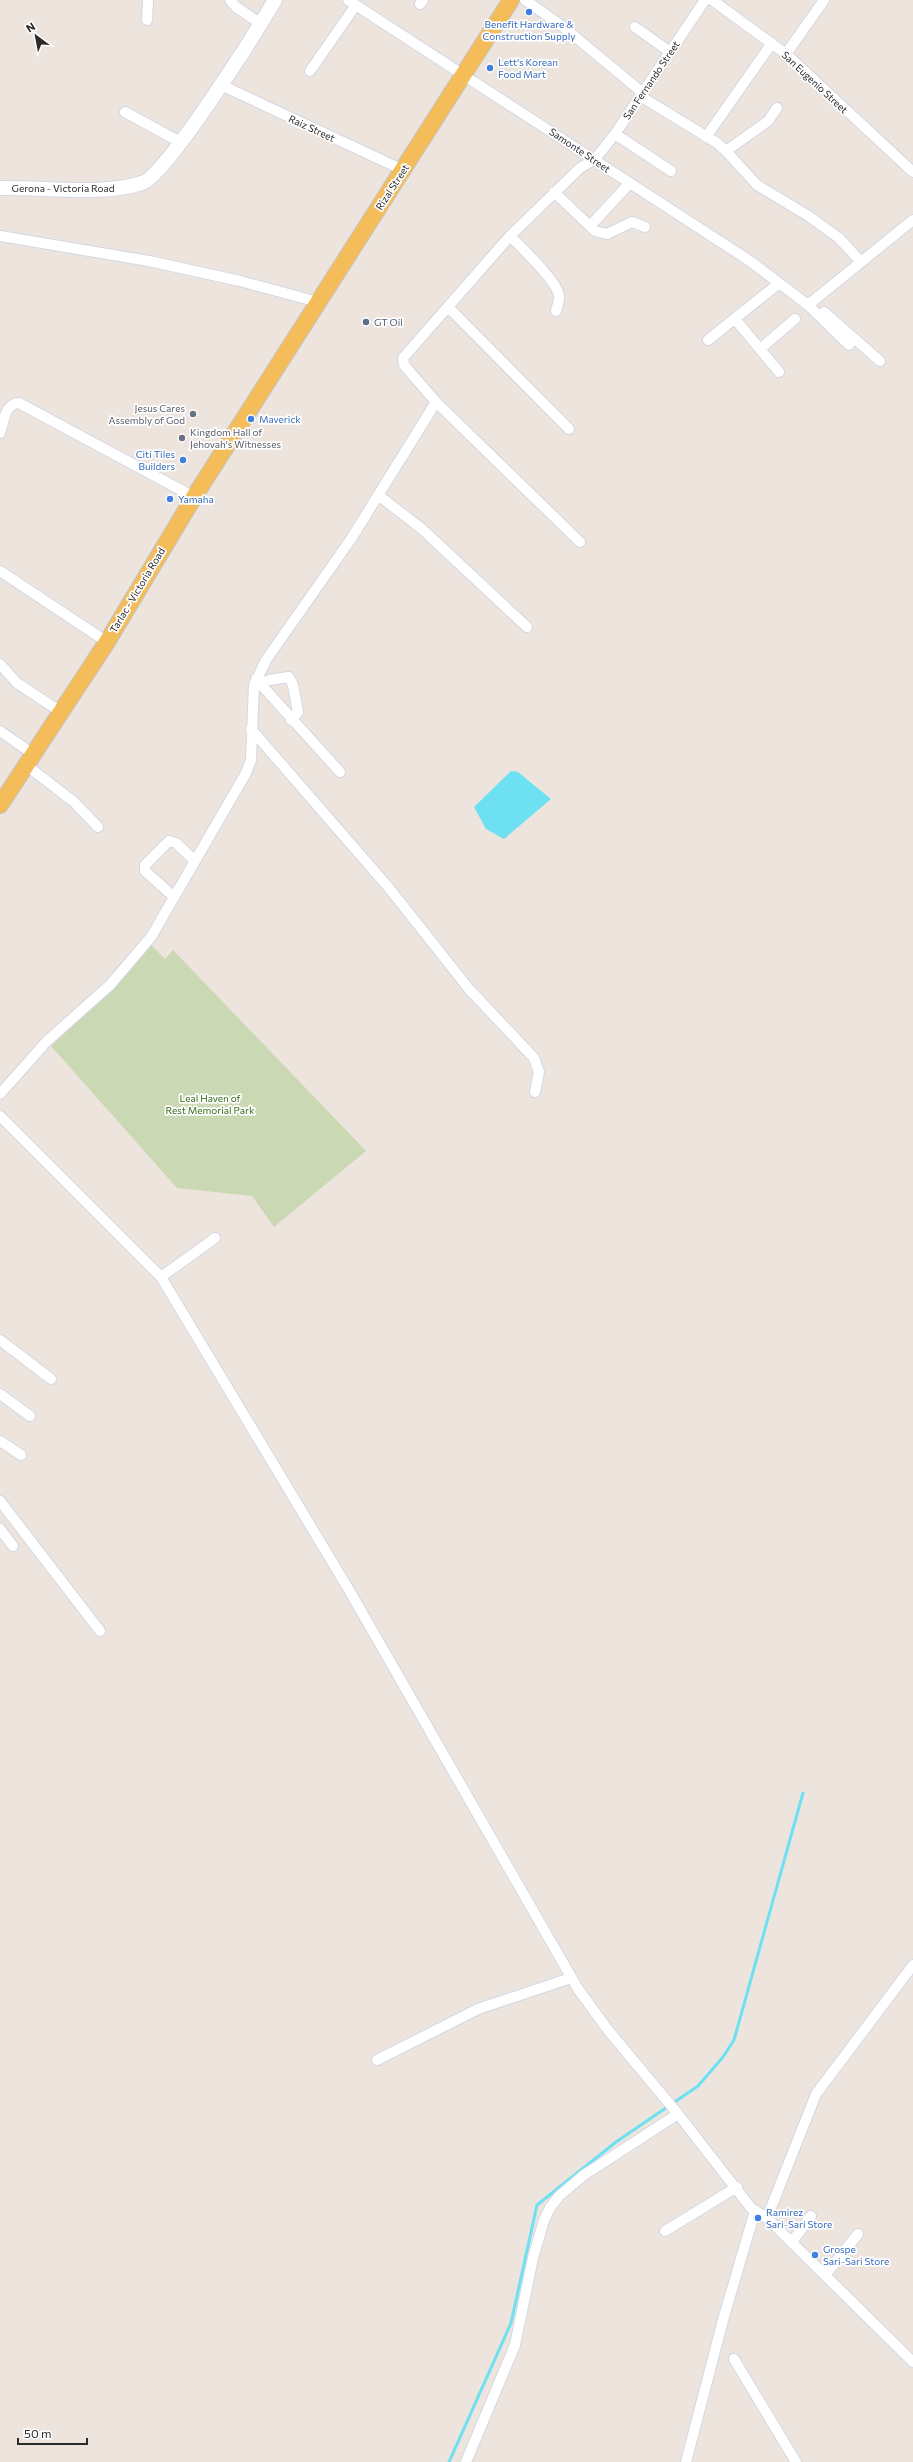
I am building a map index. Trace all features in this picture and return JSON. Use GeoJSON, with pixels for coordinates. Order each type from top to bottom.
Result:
{"type":"FeatureCollection","features":[{"type":"Feature","properties":{"kind":"main road","name":"Gerona - Victoria Road"},"geometry":{"type":"LineString","coordinates":[[0,188],[112,189],[144,183],[162,166],[221,86],[275,0]]}},
{"type":"Feature","properties":{"kind":"main road","name":"Rizal Street"},"geometry":{"type":"LineString","coordinates":[[272,374],[511,0]]}},
{"type":"Feature","properties":{"kind":"main road","name":"Tarlac - Victoria Road"},"geometry":{"type":"LineString","coordinates":[[0,805],[106,642],[194,497],[272,374]]}},
{"type":"Feature","properties":{"kind":"street"},"geometry":{"type":"LineString","coordinates":[[146,20],[148,0]]}},
{"type":"Feature","properties":{"kind":"street"},"geometry":{"type":"LineString","coordinates":[[230,0],[236,7],[260,24]]}},
{"type":"Feature","properties":{"kind":"street"},"geometry":{"type":"LineString","coordinates":[[524,0],[562,26],[642,94],[726,151],[757,185],[807,215],[839,238],[861,262]]}},
{"type":"Feature","properties":{"kind":"street","name":"San Fernando Street"},"geometry":{"type":"LineString","coordinates":[[436,402],[402,362],[510,236],[580,168],[595,159],[615,134],[705,0]]}},
{"type":"Feature","properties":{"kind":"street","name":"San Eugenio Street"},"geometry":{"type":"LineString","coordinates":[[712,0],[786,54],[913,172]]}},
{"type":"Feature","properties":{"kind":"street"},"geometry":{"type":"LineString","coordinates":[[786,54],[824,0]]}},
{"type":"Feature","properties":{"kind":"street"},"geometry":{"type":"LineString","coordinates":[[310,71],[352,3]]}},
{"type":"Feature","properties":{"kind":"street","name":"Samonte Street"},"geometry":{"type":"LineString","coordinates":[[352,3],[595,159],[629,184],[750,261],[778,284],[810,304]]}},
{"type":"Feature","properties":{"kind":"street"},"geometry":{"type":"LineString","coordinates":[[635,27],[670,52]]}},
{"type":"Feature","properties":{"kind":"street"},"geometry":{"type":"LineString","coordinates":[[706,137],[772,43]]}},
{"type":"Feature","properties":{"kind":"street","name":"Raiz Street"},"geometry":{"type":"LineString","coordinates":[[221,86],[403,170]]}},
{"type":"Feature","properties":{"kind":"street"},"geometry":{"type":"LineString","coordinates":[[726,151],[768,121],[777,108]]}},
{"type":"Feature","properties":{"kind":"street"},"geometry":{"type":"LineString","coordinates":[[125,112],[180,142]]}},
{"type":"Feature","properties":{"kind":"street"},"geometry":{"type":"LineString","coordinates":[[615,134],[671,171]]}},
{"type":"Feature","properties":{"kind":"street"},"geometry":{"type":"LineString","coordinates":[[590,226],[629,184]]}},
{"type":"Feature","properties":{"kind":"street"},"geometry":{"type":"LineString","coordinates":[[554,192],[595,231],[606,234],[632,222],[645,227]]}},
{"type":"Feature","properties":{"kind":"street"},"geometry":{"type":"LineString","coordinates":[[810,304],[913,220]]}},
{"type":"Feature","properties":{"kind":"street"},"geometry":{"type":"LineString","coordinates":[[0,236],[149,261],[240,281],[318,302]]}},
{"type":"Feature","properties":{"kind":"street"},"geometry":{"type":"LineString","coordinates":[[510,236],[534,260],[558,290],[560,298],[556,311]]}},
{"type":"Feature","properties":{"kind":"street"},"geometry":{"type":"LineString","coordinates":[[708,340],[778,284]]}},
{"type":"Feature","properties":{"kind":"street"},"geometry":{"type":"LineString","coordinates":[[810,304],[849,345]]}},
{"type":"Feature","properties":{"kind":"street"},"geometry":{"type":"LineString","coordinates":[[810,304],[880,361]]}},
{"type":"Feature","properties":{"kind":"street"},"geometry":{"type":"LineString","coordinates":[[448,307],[569,429]]}},
{"type":"Feature","properties":{"kind":"street"},"geometry":{"type":"LineString","coordinates":[[736,319],[780,372]]}},
{"type":"Feature","properties":{"kind":"street"},"geometry":{"type":"LineString","coordinates":[[760,349],[795,319]]}},
{"type":"Feature","properties":{"kind":"street"},"geometry":{"type":"LineString","coordinates":[[0,1094],[47,1041],[110,985],[151,937],[246,773],[251,760],[254,685],[258,682],[266,660],[351,539],[436,402],[580,542]]}},
{"type":"Feature","properties":{"kind":"street"},"geometry":{"type":"LineString","coordinates":[[0,433],[7,409],[12,404],[19,403],[194,497]]}},
{"type":"Feature","properties":{"kind":"street"},"geometry":{"type":"LineString","coordinates":[[378,495],[422,528],[527,626]]}},
{"type":"Feature","properties":{"kind":"street"},"geometry":{"type":"LineString","coordinates":[[0,571],[106,642]]}},
{"type":"Feature","properties":{"kind":"street"},"geometry":{"type":"LineString","coordinates":[[0,664],[17,683],[61,712]]}},
{"type":"Feature","properties":{"kind":"street"},"geometry":{"type":"LineString","coordinates":[[258,682],[286,675],[291,679],[298,706],[298,712],[291,720]]}},
{"type":"Feature","properties":{"kind":"street"},"geometry":{"type":"LineString","coordinates":[[258,682],[340,772]]}},
{"type":"Feature","properties":{"kind":"street"},"geometry":{"type":"LineString","coordinates":[[252,729],[389,888],[469,989],[531,1054],[539,1072],[535,1092]]}},
{"type":"Feature","properties":{"kind":"street"},"geometry":{"type":"LineString","coordinates":[[0,731],[98,827]]}},
{"type":"Feature","properties":{"kind":"street"},"geometry":{"type":"LineString","coordinates":[[174,897],[145,871],[145,865],[169,841],[176,843],[195,861]]}},
{"type":"Feature","properties":{"kind":"street"},"geometry":{"type":"LineString","coordinates":[[0,1116],[161,1277],[349,1590],[571,1978],[608,2030],[678,2114],[755,2211],[767,2218],[913,2362]]}},
{"type":"Feature","properties":{"kind":"street"},"geometry":{"type":"LineString","coordinates":[[161,1277],[215,1238]]}},
{"type":"Feature","properties":{"kind":"street"},"geometry":{"type":"LineString","coordinates":[[0,1340],[51,1379]]}},
{"type":"Feature","properties":{"kind":"street"},"geometry":{"type":"LineString","coordinates":[[0,1394],[30,1416]]}},
{"type":"Feature","properties":{"kind":"street"},"geometry":{"type":"LineString","coordinates":[[0,1441],[21,1455]]}},
{"type":"Feature","properties":{"kind":"street"},"geometry":{"type":"LineString","coordinates":[[0,1501],[100,1632]]}},
{"type":"Feature","properties":{"kind":"street"},"geometry":{"type":"LineString","coordinates":[[0,1529],[13,1546]]}},
{"type":"Feature","properties":{"kind":"street"},"geometry":{"type":"LineString","coordinates":[[767,2218],[816,2094],[894,1993],[913,1965]]}},
{"type":"Feature","properties":{"kind":"street"},"geometry":{"type":"LineString","coordinates":[[377,2060],[478,2010],[571,1978]]}},
{"type":"Feature","properties":{"kind":"street"},"geometry":{"type":"LineString","coordinates":[[466,2462],[516,2346],[533,2258],[544,2220],[550,2208],[559,2196],[584,2175],[678,2114]]}},
{"type":"Feature","properties":{"kind":"street"},"geometry":{"type":"LineString","coordinates":[[665,2232],[737,2187]]}},
{"type":"Feature","properties":{"kind":"street"},"geometry":{"type":"LineString","coordinates":[[686,2462],[723,2320],[755,2211]]}},
{"type":"Feature","properties":{"kind":"street"},"geometry":{"type":"LineString","coordinates":[[792,2242],[811,2216]]}},
{"type":"Feature","properties":{"kind":"street"},"geometry":{"type":"LineString","coordinates":[[825,2275],[858,2234]]}},
{"type":"Feature","properties":{"kind":"street"},"geometry":{"type":"LineString","coordinates":[[734,2359],[796,2462]]}},
{"type":"Feature","properties":{"kind":"green space","name":"Leal Haven of Rest Memorial Park"},"geometry":{"type":"Polygon","coordinates":[[[150,944],[165,959],[173,950],[366,1151],[274,1227],[252,1196],[177,1188],[51,1046],[113,988],[150,944]]]}},
{"type":"Feature","properties":{"kind":"water"},"geometry":{"type":"Polygon","coordinates":[[[511,771],[518,772],[551,799],[504,839],[486,829],[474,807],[511,771]]]}},
{"type":"Feature","properties":{"kind":"waterway"},"geometry":{"type":"LineString","coordinates":[[449,2462],[511,2323],[537,2205],[616,2142],[698,2086],[723,2057],[734,2040],[803,1793]]}},
{"type":"Feature","properties":{"kind":"place","name":"Benefit Hardware & Construction Supply"},"geometry":{"type":"Point","coordinates":[529,12]}},
{"type":"Feature","properties":{"kind":"place","name":"Lett's Korean Food Mart"},"geometry":{"type":"Point","coordinates":[490,68]}},
{"type":"Feature","properties":{"kind":"place","name":"GT Oil"},"geometry":{"type":"Point","coordinates":[366,322]}},
{"type":"Feature","properties":{"kind":"place","name":"Jesus Cares Assembly of God"},"geometry":{"type":"Point","coordinates":[193,414]}},
{"type":"Feature","properties":{"kind":"place","name":"Maverick"},"geometry":{"type":"Point","coordinates":[251,419]}},
{"type":"Feature","properties":{"kind":"place","name":"Kingdom Hall of Jehovah's Witnesses"},"geometry":{"type":"Point","coordinates":[182,438]}},
{"type":"Feature","properties":{"kind":"place","name":"Citi Tiles Builders"},"geometry":{"type":"Point","coordinates":[183,460]}},
{"type":"Feature","properties":{"kind":"place","name":"Yamaha"},"geometry":{"type":"Point","coordinates":[170,499]}},
{"type":"Feature","properties":{"kind":"place","name":"Ramirez Sari-Sari Store"},"geometry":{"type":"Point","coordinates":[758,2218]}},
{"type":"Feature","properties":{"kind":"place","name":"Grospe Sari-Sari Store"},"geometry":{"type":"Point","coordinates":[815,2255]}}]}
